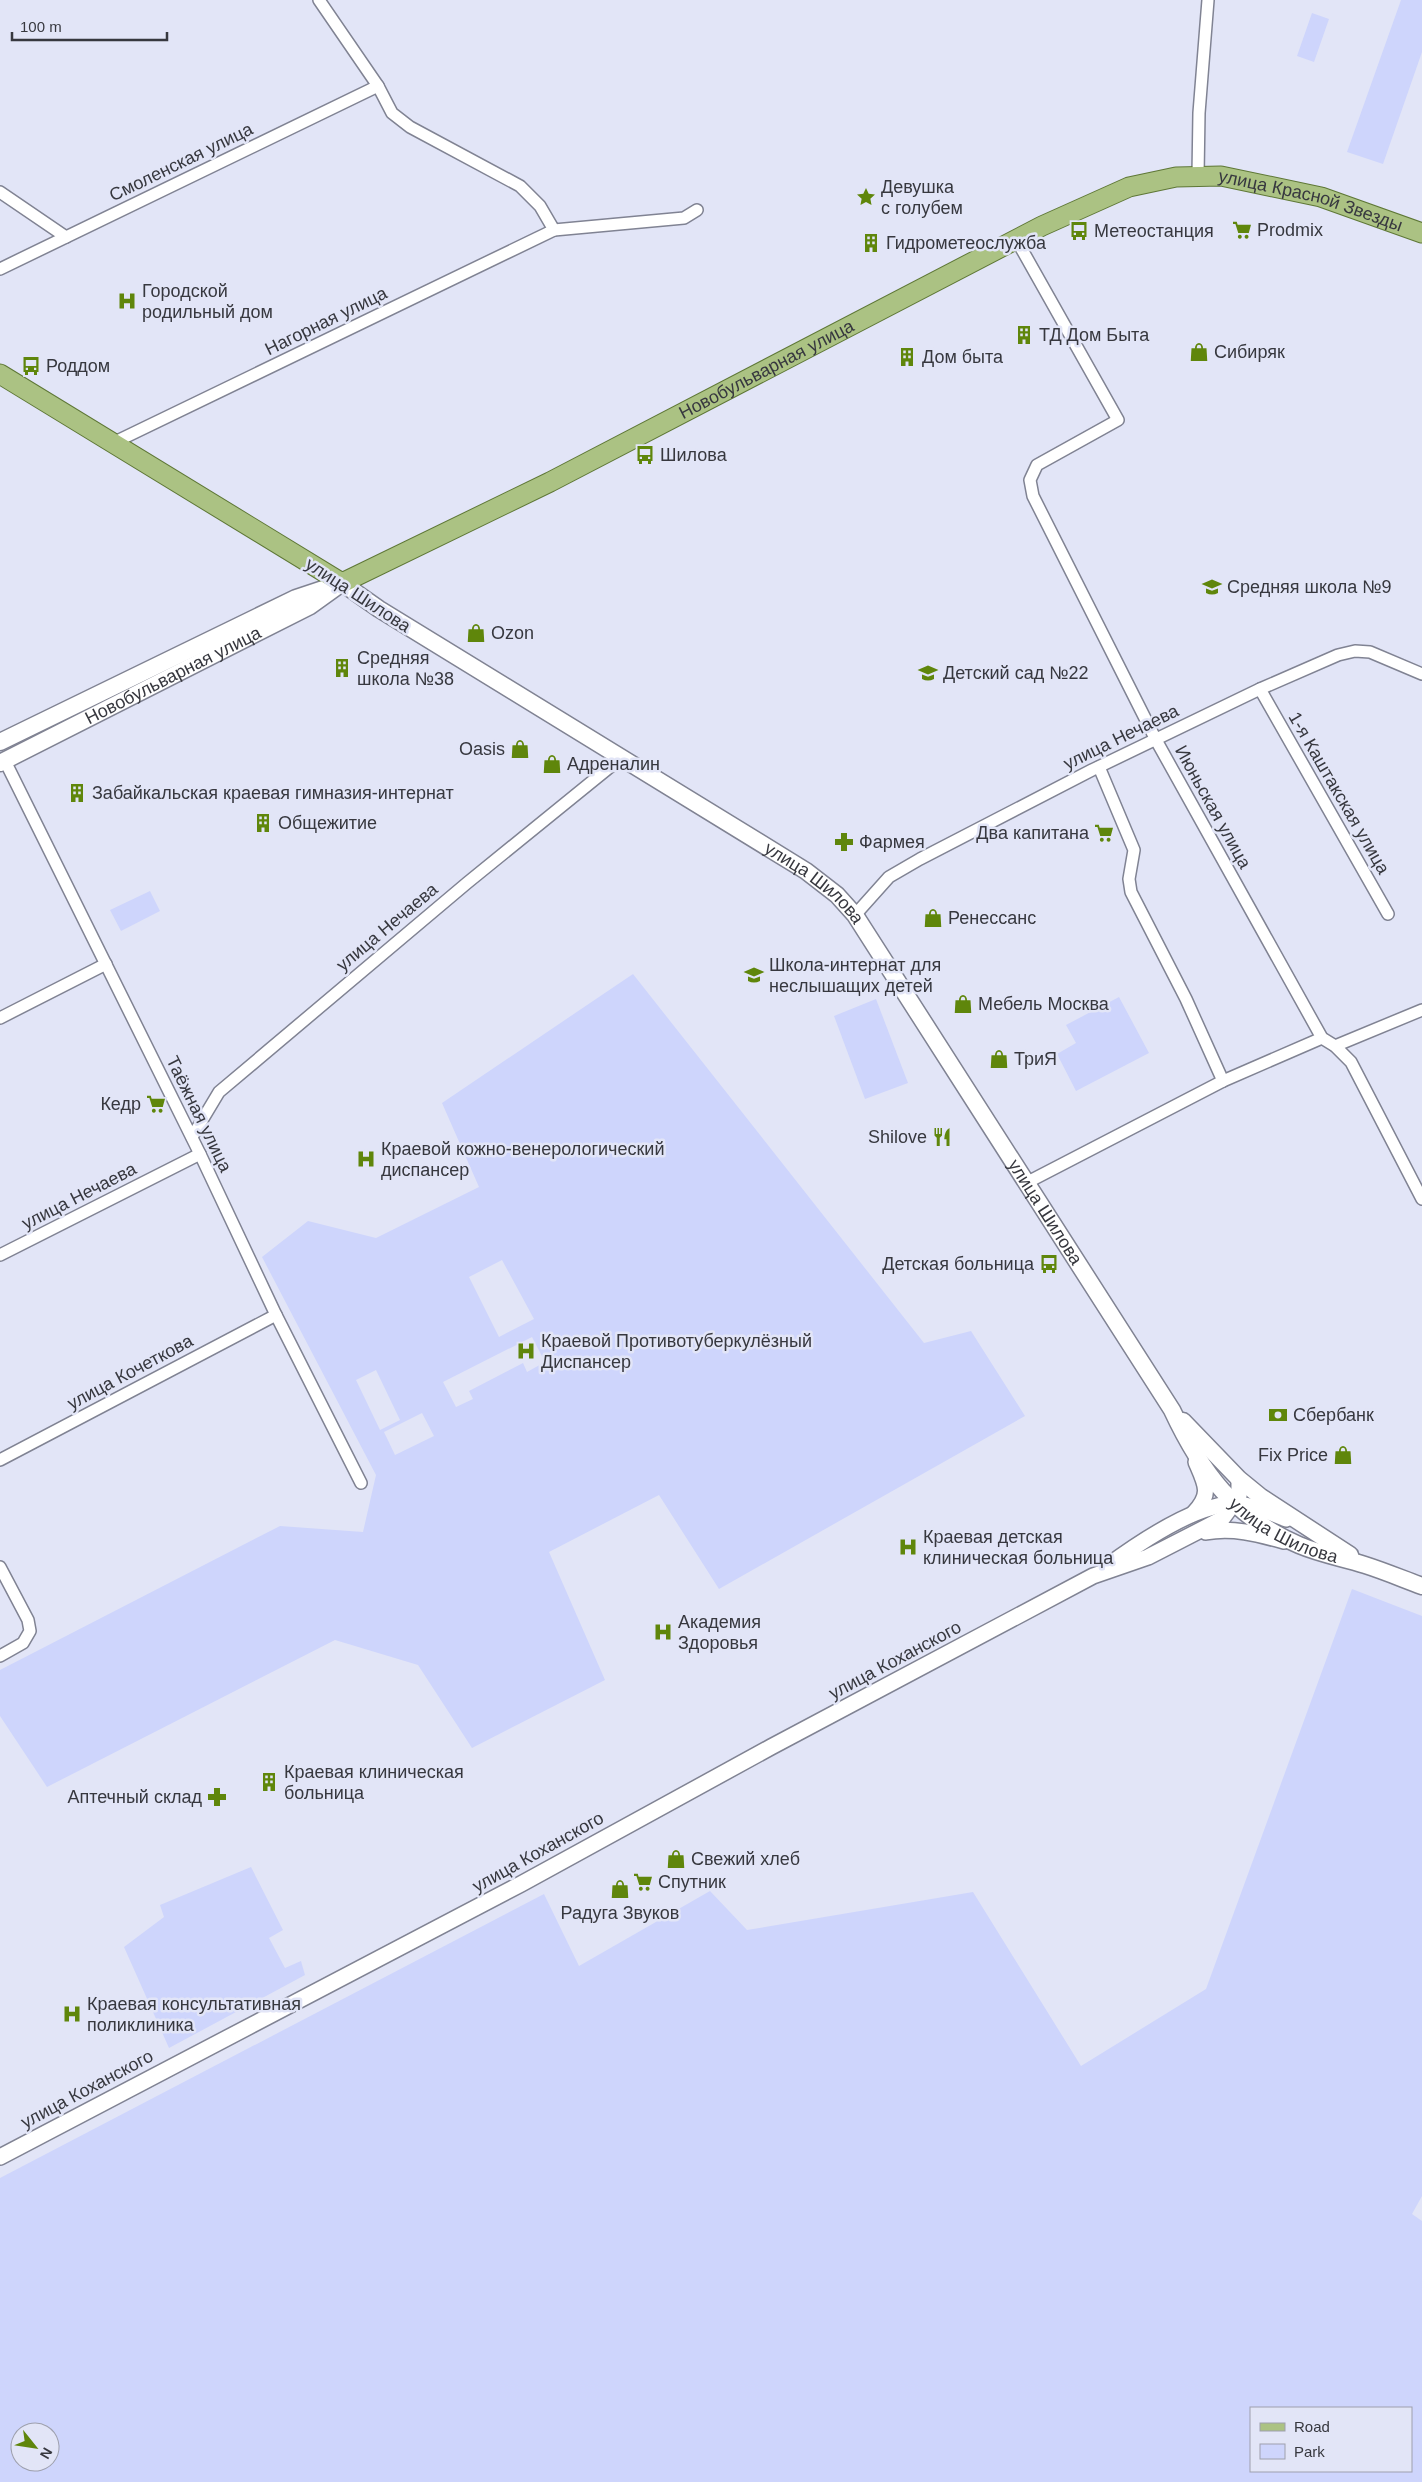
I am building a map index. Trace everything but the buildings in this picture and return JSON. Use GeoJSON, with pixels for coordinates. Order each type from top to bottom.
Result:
{"type":"FeatureCollection","features":[{"type":"Feature","properties":{"kind":"main road","name":"улица Красной Звезды"},"geometry":{"type":"LineString","coordinates":[[1198,175],[1221,176],[1321,198],[1422,233]]}},
{"type":"Feature","properties":{"kind":"main road","name":"Новобульварная улица"},"geometry":{"type":"LineString","coordinates":[[0,742],[296,598],[342,583],[550,482],[1016,239],[1129,187],[1176,177],[1198,175]]}},
{"type":"Feature","properties":{"kind":"main road","name":"улица Шилова"},"geometry":{"type":"LineString","coordinates":[[0,374],[342,583],[378,609],[806,871],[837,895],[856,915],[1172,1410],[1191,1450],[1208,1475],[1235,1504],[1269,1530],[1300,1546],[1366,1566],[1422,1586]]}},
{"type":"Feature","properties":{"kind":"main road","name":"Новобульварная улица"},"geometry":{"type":"LineString","coordinates":[[3,762],[310,606],[342,583]]}},
{"type":"Feature","properties":{"kind":"main road"},"geometry":{"type":"LineString","coordinates":[[1172,1410],[1238,1479],[1261,1497],[1366,1566]]}},
{"type":"Feature","properties":{"kind":"street"},"geometry":{"type":"LineString","coordinates":[[319,0],[378,86],[392,113],[410,127],[520,186],[540,206],[554,230],[684,218],[697,210]]}},
{"type":"Feature","properties":{"kind":"street"},"geometry":{"type":"LineString","coordinates":[[1198,175],[1199,113],[1208,0]]}},
{"type":"Feature","properties":{"kind":"street","name":"Смоленская улица"},"geometry":{"type":"LineString","coordinates":[[0,270],[378,86]]}},
{"type":"Feature","properties":{"kind":"street"},"geometry":{"type":"LineString","coordinates":[[0,192],[66,237]]}},
{"type":"Feature","properties":{"kind":"street","name":"Нагорная улица"},"geometry":{"type":"LineString","coordinates":[[113,443],[554,230]]}},
{"type":"Feature","properties":{"kind":"street","name":"Июньская улица"},"geometry":{"type":"LineString","coordinates":[[1016,239],[1118,420],[1037,465],[1030,480],[1033,496],[1156,740],[1322,1038]]}},
{"type":"Feature","properties":{"kind":"street","name":"улица Нечаева"},"geometry":{"type":"LineString","coordinates":[[856,915],[889,877],[1099,767],[1260,689],[1338,655],[1356,651],[1370,652],[1422,674]]}},
{"type":"Feature","properties":{"kind":"street","name":"1-я Каштакская улица"},"geometry":{"type":"LineString","coordinates":[[1260,689],[1388,914]]}},
{"type":"Feature","properties":{"kind":"street","name":"улица Нечаева"},"geometry":{"type":"LineString","coordinates":[[192,1138],[219,1092],[467,883],[621,758]]}},
{"type":"Feature","properties":{"kind":"street","name":"Таёжная улица"},"geometry":{"type":"LineString","coordinates":[[3,762],[106,964],[200,1154],[276,1315],[361,1483]]}},
{"type":"Feature","properties":{"kind":"street"},"geometry":{"type":"LineString","coordinates":[[1099,767],[1134,850],[1129,879],[1131,892],[1186,999],[1223,1081]]}},
{"type":"Feature","properties":{"kind":"street"},"geometry":{"type":"LineString","coordinates":[[0,1018],[106,964]]}},
{"type":"Feature","properties":{"kind":"street"},"geometry":{"type":"LineString","coordinates":[[1336,1046],[1422,1010]]}},
{"type":"Feature","properties":{"kind":"street"},"geometry":{"type":"LineString","coordinates":[[1026,1183],[1223,1081],[1322,1038],[1336,1046],[1351,1062],[1422,1199]]}},
{"type":"Feature","properties":{"kind":"street","name":"улица Нечаева"},"geometry":{"type":"LineString","coordinates":[[0,1255],[200,1154]]}},
{"type":"Feature","properties":{"kind":"street","name":"улица Кочеткова"},"geometry":{"type":"LineString","coordinates":[[0,1460],[276,1315]]}},
{"type":"Feature","properties":{"kind":"street"},"geometry":{"type":"LineString","coordinates":[[1191,1450],[1205,1482],[1206,1494],[1204,1502],[1192,1515]]}},
{"type":"Feature","properties":{"kind":"street"},"geometry":{"type":"LineString","coordinates":[[1093,1576],[1148,1557],[1222,1519],[1235,1504],[1240,1488],[1238,1479]]}},
{"type":"Feature","properties":{"kind":"street"},"geometry":{"type":"LineString","coordinates":[[1093,1576],[1129,1550],[1192,1515],[1213,1506],[1235,1504],[1261,1508],[1308,1528]]}},
{"type":"Feature","properties":{"kind":"street"},"geometry":{"type":"LineString","coordinates":[[1195,1534],[1221,1529],[1252,1532],[1300,1546]]}},
{"type":"Feature","properties":{"kind":"street"},"geometry":{"type":"LineString","coordinates":[[0,1567],[28,1620],[30,1631],[23,1643],[0,1656]]}},
{"type":"Feature","properties":{"kind":"street","name":"улица Коханского"},"geometry":{"type":"LineString","coordinates":[[0,2157],[520,1884],[770,1747],[1093,1576]]}},
{"type":"Feature","properties":{"kind":"green space"},"geometry":{"type":"Polygon","coordinates":[[[1401,0],[1422,0],[1422,52],[1383,164],[1347,152],[1401,0]]]}},
{"type":"Feature","properties":{"kind":"green space"},"geometry":{"type":"Polygon","coordinates":[[[1312,13],[1329,19],[1314,62],[1297,56],[1312,13]]]}},
{"type":"Feature","properties":{"kind":"green space"},"geometry":{"type":"Polygon","coordinates":[[[150,891],[160,911],[121,931],[110,910],[150,891]]]}},
{"type":"Feature","properties":{"kind":"green space"},"geometry":{"type":"Polygon","coordinates":[[[633,974],[924,1343],[971,1331],[1025,1416],[719,1589],[659,1495],[549,1552],[605,1680],[472,1748],[418,1665],[335,1640],[47,1787],[0,1716],[0,1670],[280,1526],[363,1532],[376,1475],[262,1257],[308,1221],[376,1238],[479,1187],[442,1103],[633,974]],[[502,1260],[469,1277],[499,1337],[534,1319],[502,1260]],[[532,1337],[443,1382],[456,1407],[473,1399],[469,1391],[523,1363],[527,1372],[545,1362],[532,1337]],[[376,1370],[356,1380],[380,1430],[400,1420],[376,1370]],[[422,1413],[384,1432],[395,1455],[434,1436],[422,1413]]]}},
{"type":"Feature","properties":{"kind":"green space"},"geometry":{"type":"Polygon","coordinates":[[[1119,997],[1149,1053],[1076,1091],[1057,1054],[1076,1043],[1066,1025],[1119,997]]]}},
{"type":"Feature","properties":{"kind":"green space"},"geometry":{"type":"Polygon","coordinates":[[[876,999],[908,1083],[865,1099],[834,1016],[876,999]]]}},
{"type":"Feature","properties":{"kind":"green space"},"geometry":{"type":"Polygon","coordinates":[[[1352,1589],[1422,1616],[1422,2196],[1412,2214],[1422,2221],[1422,2482],[0,2482],[0,2178],[544,1894],[579,1966],[710,1891],[747,1930],[973,1892],[1081,2066],[1206,1989],[1352,1589]]]}},
{"type":"Feature","properties":{"kind":"green space"},"geometry":{"type":"Polygon","coordinates":[[[251,1867],[283,1930],[269,1938],[285,1968],[301,1961],[305,1975],[169,2048],[124,1947],[164,1917],[160,1905],[251,1867]]]}},
{"type":"Feature","properties":{"kind":"place","name":"Девушка с голубем"},"geometry":{"type":"Point","coordinates":[866,197]}},
{"type":"Feature","properties":{"kind":"place","name":"Prodmix"},"geometry":{"type":"Point","coordinates":[1242,230]}},
{"type":"Feature","properties":{"kind":"place","name":"Метеостанция"},"geometry":{"type":"Point","coordinates":[1079,231]}},
{"type":"Feature","properties":{"kind":"place","name":"Гидрометеослужба"},"geometry":{"type":"Point","coordinates":[871,243]}},
{"type":"Feature","properties":{"kind":"place","name":"Городской родильный дом"},"geometry":{"type":"Point","coordinates":[127,301]}},
{"type":"Feature","properties":{"kind":"place","name":"ТД Дом Быта"},"geometry":{"type":"Point","coordinates":[1024,335]}},
{"type":"Feature","properties":{"kind":"place","name":"Сибиряк"},"geometry":{"type":"Point","coordinates":[1199,352]}},
{"type":"Feature","properties":{"kind":"place","name":"Дом быта"},"geometry":{"type":"Point","coordinates":[907,357]}},
{"type":"Feature","properties":{"kind":"place","name":"Роддом"},"geometry":{"type":"Point","coordinates":[31,366]}},
{"type":"Feature","properties":{"kind":"place","name":"Шилова"},"geometry":{"type":"Point","coordinates":[645,455]}},
{"type":"Feature","properties":{"kind":"place","name":"Средняя школа №9"},"geometry":{"type":"Point","coordinates":[1212,587]}},
{"type":"Feature","properties":{"kind":"place","name":"Ozon"},"geometry":{"type":"Point","coordinates":[476,633]}},
{"type":"Feature","properties":{"kind":"place","name":"Средняя школа №38"},"geometry":{"type":"Point","coordinates":[342,668]}},
{"type":"Feature","properties":{"kind":"place","name":"Детский сад №22"},"geometry":{"type":"Point","coordinates":[928,673]}},
{"type":"Feature","properties":{"kind":"place","name":"Oasis"},"geometry":{"type":"Point","coordinates":[520,749]}},
{"type":"Feature","properties":{"kind":"place","name":"Адреналин"},"geometry":{"type":"Point","coordinates":[552,764]}},
{"type":"Feature","properties":{"kind":"place","name":"Забайкальская краевая гимназия-интернат"},"geometry":{"type":"Point","coordinates":[77,793]}},
{"type":"Feature","properties":{"kind":"place","name":"Общежитие"},"geometry":{"type":"Point","coordinates":[263,823]}},
{"type":"Feature","properties":{"kind":"place","name":"Два капитана"},"geometry":{"type":"Point","coordinates":[1104,833]}},
{"type":"Feature","properties":{"kind":"place","name":"Фармея"},"geometry":{"type":"Point","coordinates":[844,842]}},
{"type":"Feature","properties":{"kind":"place","name":"Ренессанс"},"geometry":{"type":"Point","coordinates":[933,918]}},
{"type":"Feature","properties":{"kind":"place","name":"Школа-интернат для неслышащих детей"},"geometry":{"type":"Point","coordinates":[754,975]}},
{"type":"Feature","properties":{"kind":"place","name":"Мебель Москва"},"geometry":{"type":"Point","coordinates":[963,1004]}},
{"type":"Feature","properties":{"kind":"place","name":"ТриЯ"},"geometry":{"type":"Point","coordinates":[999,1059]}},
{"type":"Feature","properties":{"kind":"place","name":"Кедр"},"geometry":{"type":"Point","coordinates":[156,1104]}},
{"type":"Feature","properties":{"kind":"place","name":"Shilove"},"geometry":{"type":"Point","coordinates":[942,1137]}},
{"type":"Feature","properties":{"kind":"place","name":"Краевой кожно-венерологический диспансер"},"geometry":{"type":"Point","coordinates":[366,1159]}},
{"type":"Feature","properties":{"kind":"place","name":"Детская больница"},"geometry":{"type":"Point","coordinates":[1049,1264]}},
{"type":"Feature","properties":{"kind":"place","name":"Краевой Противотуберкулёзный Диспансер"},"geometry":{"type":"Point","coordinates":[526,1351]}},
{"type":"Feature","properties":{"kind":"place","name":"Сбербанк"},"geometry":{"type":"Point","coordinates":[1278,1415]}},
{"type":"Feature","properties":{"kind":"place","name":"Fix Price"},"geometry":{"type":"Point","coordinates":[1343,1455]}},
{"type":"Feature","properties":{"kind":"place","name":"Краевая детская клиническая больница"},"geometry":{"type":"Point","coordinates":[908,1547]}},
{"type":"Feature","properties":{"kind":"place","name":"Академия Здоровья"},"geometry":{"type":"Point","coordinates":[663,1632]}},
{"type":"Feature","properties":{"kind":"place","name":"Краевая клиническая больница"},"geometry":{"type":"Point","coordinates":[269,1782]}},
{"type":"Feature","properties":{"kind":"place","name":"Аптечный склад"},"geometry":{"type":"Point","coordinates":[217,1797]}},
{"type":"Feature","properties":{"kind":"place","name":"Свежий хлеб"},"geometry":{"type":"Point","coordinates":[676,1859]}},
{"type":"Feature","properties":{"kind":"place","name":"Спутник"},"geometry":{"type":"Point","coordinates":[643,1882]}},
{"type":"Feature","properties":{"kind":"place","name":"Радуга Звуков"},"geometry":{"type":"Point","coordinates":[620,1889]}},
{"type":"Feature","properties":{"kind":"place","name":"Краевая консультативная поликлиника"},"geometry":{"type":"Point","coordinates":[72,2014]}}]}
